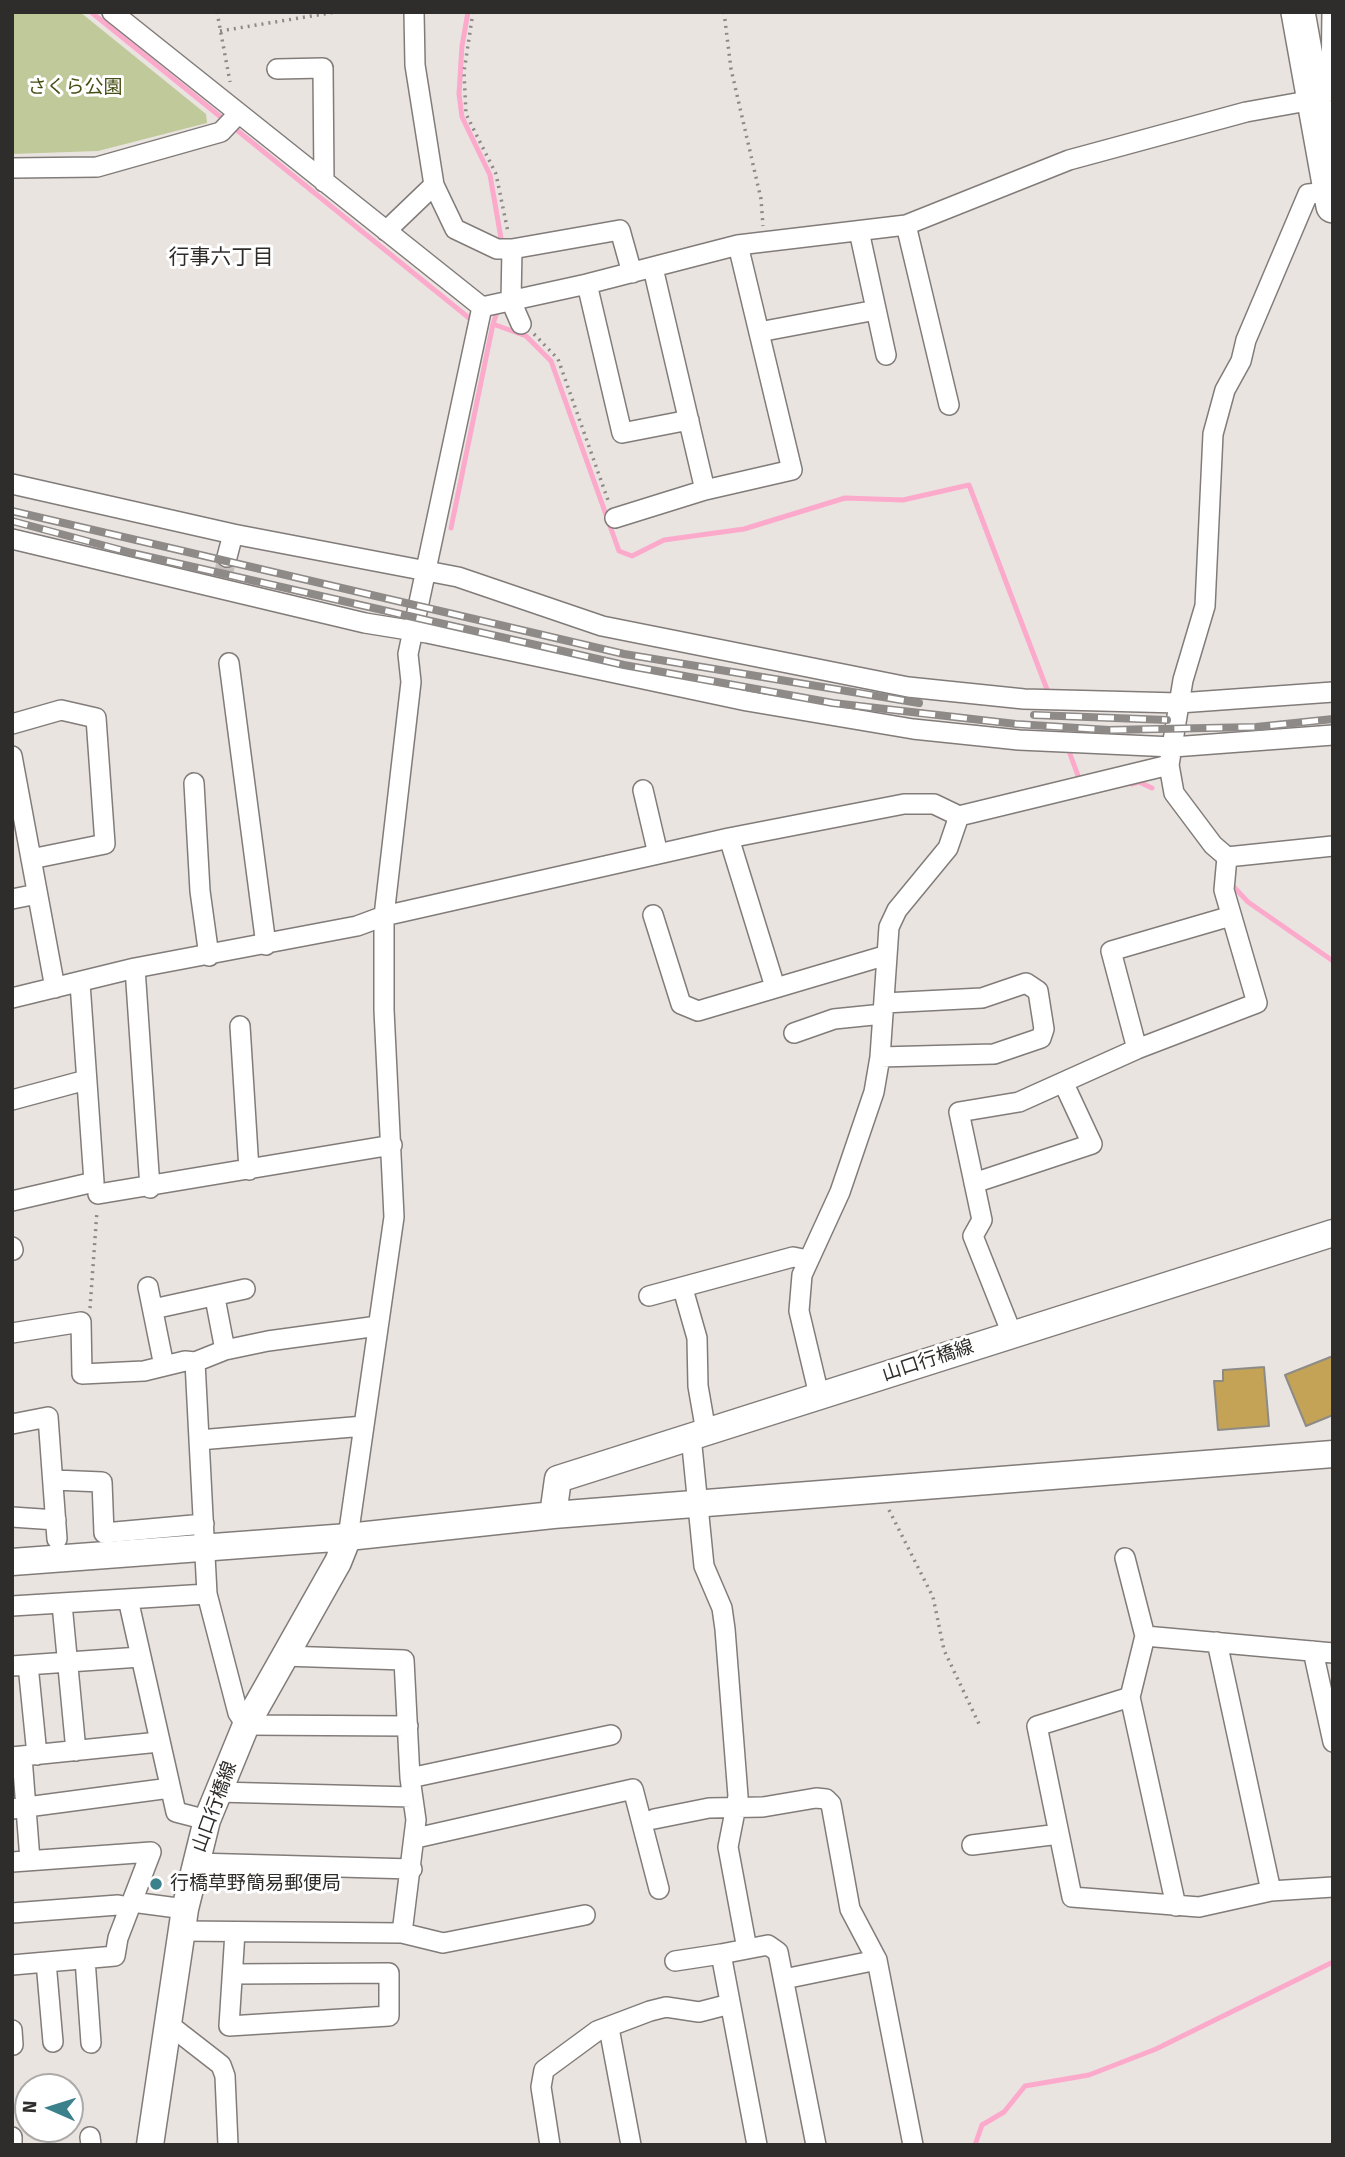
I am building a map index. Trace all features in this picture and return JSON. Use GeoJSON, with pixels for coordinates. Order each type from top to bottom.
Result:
{"type":"FeatureCollection","features":[{"type":"Feature","properties":{"kind":"highway"},"geometry":{"type":"LineString","coordinates":[[1298,12],[1331,199]]}},
{"type":"Feature","properties":{"kind":"main road","name":"山口行橋線"},"geometry":{"type":"LineString","coordinates":[[553,1515],[558,1479],[1333,1233]]}},
{"type":"Feature","properties":{"kind":"main road"},"geometry":{"type":"LineString","coordinates":[[12,1562],[205,1536],[348,1537],[553,1515],[1333,1454]]}},
{"type":"Feature","properties":{"kind":"main road","name":"山口行橋線"},"geometry":{"type":"LineString","coordinates":[[150,2145],[183,1920],[207,1820],[246,1726],[338,1562],[348,1537]]}},
{"type":"Feature","properties":{"kind":"street"},"geometry":{"type":"LineString","coordinates":[[112,12],[482,307]]}},
{"type":"Feature","properties":{"kind":"street"},"geometry":{"type":"LineString","coordinates":[[414,12],[415,65],[434,184],[456,229],[497,248],[512,249],[620,230],[632,273]]}},
{"type":"Feature","properties":{"kind":"street"},"geometry":{"type":"LineString","coordinates":[[482,307],[587,284],[738,245],[906,225],[1069,160],[1246,112],[1313,100],[1331,89],[1332,12]]}},
{"type":"Feature","properties":{"kind":"street"},"geometry":{"type":"LineString","coordinates":[[277,69],[323,68],[324,182]]}},
{"type":"Feature","properties":{"kind":"street"},"geometry":{"type":"LineString","coordinates":[[12,168],[97,167],[221,132],[233,110]]}},
{"type":"Feature","properties":{"kind":"street"},"geometry":{"type":"LineString","coordinates":[[386,231],[434,184]]}},
{"type":"Feature","properties":{"kind":"street"},"geometry":{"type":"LineString","coordinates":[[1331,199],[1308,194],[1246,340],[1241,362],[1225,390],[1213,434],[1205,606],[1183,680],[1171,756],[1174,793],[1213,845],[1227,857],[1333,846]]}},
{"type":"Feature","properties":{"kind":"street"},"geometry":{"type":"LineString","coordinates":[[906,225],[949,405]]}},
{"type":"Feature","properties":{"kind":"street"},"geometry":{"type":"LineString","coordinates":[[859,231],[886,355]]}},
{"type":"Feature","properties":{"kind":"street"},"geometry":{"type":"LineString","coordinates":[[615,518],[705,490],[792,471],[738,245]]}},
{"type":"Feature","properties":{"kind":"street"},"geometry":{"type":"LineString","coordinates":[[512,249],[511,301],[521,324]]}},
{"type":"Feature","properties":{"kind":"street"},"geometry":{"type":"LineString","coordinates":[[653,268],[705,490]]}},
{"type":"Feature","properties":{"kind":"street"},"geometry":{"type":"LineString","coordinates":[[587,284],[622,433],[689,420]]}},
{"type":"Feature","properties":{"kind":"street"},"geometry":{"type":"LineString","coordinates":[[348,1537],[394,1217],[384,1010],[384,916],[411,682],[408,654],[482,307]]}},
{"type":"Feature","properties":{"kind":"street"},"geometry":{"type":"LineString","coordinates":[[759,332],[876,310]]}},
{"type":"Feature","properties":{"kind":"street"},"geometry":{"type":"LineString","coordinates":[[12,484],[233,534],[458,577],[602,626],[908,687],[1024,699],[1179,703],[1333,692]]}},
{"type":"Feature","properties":{"kind":"street"},"geometry":{"type":"LineString","coordinates":[[227,557],[233,534]]}},
{"type":"Feature","properties":{"kind":"street"},"geometry":{"type":"LineString","coordinates":[[12,539],[221,583],[411,630],[842,718],[1171,756]]}},
{"type":"Feature","properties":{"kind":"street"},"geometry":{"type":"LineString","coordinates":[[229,663],[265,945]]}},
{"type":"Feature","properties":{"kind":"street"},"geometry":{"type":"LineString","coordinates":[[12,724],[61,710],[96,718],[105,844],[31,859]]}},
{"type":"Feature","properties":{"kind":"street"},"geometry":{"type":"LineString","coordinates":[[12,998],[135,968],[357,926],[384,916],[729,838],[904,804],[934,804],[959,816],[1171,756],[1333,735]]}},
{"type":"Feature","properties":{"kind":"street"},"geometry":{"type":"LineString","coordinates":[[12,756],[17,807],[31,859],[55,988]]}},
{"type":"Feature","properties":{"kind":"street"},"geometry":{"type":"LineString","coordinates":[[194,783],[200,891],[209,956]]}},
{"type":"Feature","properties":{"kind":"street"},"geometry":{"type":"LineString","coordinates":[[643,790],[658,854]]}},
{"type":"Feature","properties":{"kind":"street"},"geometry":{"type":"LineString","coordinates":[[819,1395],[799,1311],[800,1285],[863,1130],[880,1058],[889,927],[897,910],[948,848],[959,816]]}},
{"type":"Feature","properties":{"kind":"street"},"geometry":{"type":"LineString","coordinates":[[729,838],[775,987]]}},
{"type":"Feature","properties":{"kind":"street"},"geometry":{"type":"LineString","coordinates":[[1012,1334],[973,1236],[982,1220],[959,1112],[1019,1102],[1137,1049],[1257,1003],[1224,890],[1227,857]]}},
{"type":"Feature","properties":{"kind":"street"},"geometry":{"type":"LineString","coordinates":[[12,899],[37,894]]}},
{"type":"Feature","properties":{"kind":"street"},"geometry":{"type":"LineString","coordinates":[[653,915],[681,1004],[698,1011],[887,955]]}},
{"type":"Feature","properties":{"kind":"street"},"geometry":{"type":"LineString","coordinates":[[1137,1049],[1111,951],[1231,916]]}},
{"type":"Feature","properties":{"kind":"street"},"geometry":{"type":"LineString","coordinates":[[135,968],[150,1188]]}},
{"type":"Feature","properties":{"kind":"street"},"geometry":{"type":"LineString","coordinates":[[12,1201],[94,1182],[80,983]]}},
{"type":"Feature","properties":{"kind":"street"},"geometry":{"type":"LineString","coordinates":[[793,1033],[834,1019],[883,1008],[982,998],[1026,984],[1038,990],[1044,1029],[1041,1038],[994,1054],[880,1058]]}},
{"type":"Feature","properties":{"kind":"street"},"geometry":{"type":"LineString","coordinates":[[240,1026],[249,1170]]}},
{"type":"Feature","properties":{"kind":"street"},"geometry":{"type":"LineString","coordinates":[[12,1100],[86,1080]]}},
{"type":"Feature","properties":{"kind":"street"},"geometry":{"type":"LineString","coordinates":[[974,1183],[1092,1144],[1064,1084]]}},
{"type":"Feature","properties":{"kind":"street"},"geometry":{"type":"LineString","coordinates":[[98,1194],[150,1188],[392,1144]]}},
{"type":"Feature","properties":{"kind":"street"},"geometry":{"type":"LineString","coordinates":[[649,1296],[683,1289],[793,1257],[808,1261]]}},
{"type":"Feature","properties":{"kind":"street"},"geometry":{"type":"LineString","coordinates":[[148,1287],[164,1366]]}},
{"type":"Feature","properties":{"kind":"street"},"geometry":{"type":"LineString","coordinates":[[153,1308],[215,1298],[245,1289]]}},
{"type":"Feature","properties":{"kind":"street"},"geometry":{"type":"LineString","coordinates":[[683,1289],[697,1338],[697,1503],[704,1566],[724,1617],[738,1796],[728,1847],[747,1949]]}},
{"type":"Feature","properties":{"kind":"street"},"geometry":{"type":"LineString","coordinates":[[215,1298],[225,1350]]}},
{"type":"Feature","properties":{"kind":"street"},"geometry":{"type":"LineString","coordinates":[[12,1333],[81,1322],[82,1374],[144,1371],[195,1362],[225,1350],[294,1336],[378,1326]]}},
{"type":"Feature","properties":{"kind":"street"},"geometry":{"type":"LineString","coordinates":[[195,1362],[207,1594],[238,1713],[246,1726],[408,1726]]}},
{"type":"Feature","properties":{"kind":"street"},"geometry":{"type":"LineString","coordinates":[[12,1424],[48,1417],[57,1530],[12,1517]]}},
{"type":"Feature","properties":{"kind":"street"},"geometry":{"type":"LineString","coordinates":[[199,1440],[364,1426]]}},
{"type":"Feature","properties":{"kind":"street"},"geometry":{"type":"LineString","coordinates":[[54,1480],[102,1482],[104,1533],[205,1536]]}},
{"type":"Feature","properties":{"kind":"street"},"geometry":{"type":"LineString","coordinates":[[1125,1558],[1145,1636],[1130,1697],[1176,1906]]}},
{"type":"Feature","properties":{"kind":"street"},"geometry":{"type":"LineString","coordinates":[[12,1606],[207,1594]]}},
{"type":"Feature","properties":{"kind":"street"},"geometry":{"type":"LineString","coordinates":[[128,1599],[176,1812],[207,1820]]}},
{"type":"Feature","properties":{"kind":"street"},"geometry":{"type":"LineString","coordinates":[[62,1604],[76,1751]]}},
{"type":"Feature","properties":{"kind":"street"},"geometry":{"type":"LineString","coordinates":[[1145,1636],[1323,1652],[1333,1742]]}},
{"type":"Feature","properties":{"kind":"street"},"geometry":{"type":"LineString","coordinates":[[1217,1642],[1271,1891]]}},
{"type":"Feature","properties":{"kind":"street"},"geometry":{"type":"LineString","coordinates":[[284,1656],[404,1660],[416,1838],[402,1933]]}},
{"type":"Feature","properties":{"kind":"street"},"geometry":{"type":"LineString","coordinates":[[12,1965],[115,1956],[151,1852],[21,1861],[19,1808],[24,1756],[20,1666],[140,1657]]}},
{"type":"Feature","properties":{"kind":"street"},"geometry":{"type":"LineString","coordinates":[[1130,1697],[1037,1726],[1072,1897],[1199,1908],[1271,1891],[1333,1886]]}},
{"type":"Feature","properties":{"kind":"street"},"geometry":{"type":"LineString","coordinates":[[217,1792],[411,1788],[611,1735]]}},
{"type":"Feature","properties":{"kind":"street"},"geometry":{"type":"LineString","coordinates":[[24,1756],[159,1742]]}},
{"type":"Feature","properties":{"kind":"street"},"geometry":{"type":"LineString","coordinates":[[19,1808],[170,1788]]}},
{"type":"Feature","properties":{"kind":"street"},"geometry":{"type":"LineString","coordinates":[[416,1838],[633,1789],[659,1889]]}},
{"type":"Feature","properties":{"kind":"street"},"geometry":{"type":"LineString","coordinates":[[654,1819],[709,1808],[826,1799],[831,1804],[850,1909],[877,1960],[913,2145]]}},
{"type":"Feature","properties":{"kind":"street"},"geometry":{"type":"LineString","coordinates":[[972,1845],[1059,1834]]}},
{"type":"Feature","properties":{"kind":"street"},"geometry":{"type":"LineString","coordinates":[[195,1863],[412,1868]]}},
{"type":"Feature","properties":{"kind":"street"},"geometry":{"type":"LineString","coordinates":[[12,1913],[131,1904],[235,1932],[402,1933],[443,1942],[585,1914]]}},
{"type":"Feature","properties":{"kind":"street"},"geometry":{"type":"LineString","coordinates":[[234,1974],[389,1973],[389,2016],[229,2026],[235,1932]]}},
{"type":"Feature","properties":{"kind":"street"},"geometry":{"type":"LineString","coordinates":[[675,1961],[768,1945],[778,1952],[816,2145]]}},
{"type":"Feature","properties":{"kind":"street"},"geometry":{"type":"LineString","coordinates":[[721,1954],[757,2145]]}},
{"type":"Feature","properties":{"kind":"street"},"geometry":{"type":"LineString","coordinates":[[85,1959],[91,2043]]}},
{"type":"Feature","properties":{"kind":"street"},"geometry":{"type":"LineString","coordinates":[[784,1979],[877,1960]]}},
{"type":"Feature","properties":{"kind":"street"},"geometry":{"type":"LineString","coordinates":[[46,1962],[53,2042]]}},
{"type":"Feature","properties":{"kind":"street"},"geometry":{"type":"LineString","coordinates":[[550,2145],[541,2087],[544,2070],[597,2031],[666,2007],[699,2012],[730,2004]]}},
{"type":"Feature","properties":{"kind":"street"},"geometry":{"type":"LineString","coordinates":[[167,2023],[221,2066],[225,2076],[228,2145]]}},
{"type":"Feature","properties":{"kind":"street"},"geometry":{"type":"LineString","coordinates":[[609,2028],[631,2145]]}},
{"type":"Feature","properties":{"kind":"street"},"geometry":{"type":"LineString","coordinates":[[12,2137],[12,2145]]}},
{"type":"Feature","properties":{"kind":"path"},"geometry":{"type":"LineString","coordinates":[[217,12],[233,110]]}},
{"type":"Feature","properties":{"kind":"path"},"geometry":{"type":"LineString","coordinates":[[220,31],[336,12]]}},
{"type":"Feature","properties":{"kind":"path"},"geometry":{"type":"LineString","coordinates":[[473,12],[464,72],[466,114],[496,174],[512,249]]}},
{"type":"Feature","properties":{"kind":"path"},"geometry":{"type":"LineString","coordinates":[[724,12],[731,69],[761,199],[764,242]]}},
{"type":"Feature","properties":{"kind":"path"},"geometry":{"type":"LineString","coordinates":[[521,324],[542,340],[558,359],[615,518]]}},
{"type":"Feature","properties":{"kind":"path"},"geometry":{"type":"LineString","coordinates":[[90,1313],[98,1194]]}},
{"type":"Feature","properties":{"kind":"path"},"geometry":{"type":"LineString","coordinates":[[886,1505],[933,1597],[944,1650],[979,1724]]}},
{"type":"Feature","properties":{"kind":"green space","name":"さくら公園"},"geometry":{"type":"Polygon","coordinates":[[[12,12],[80,12],[206,114],[207,123],[98,151],[12,154],[12,12]]]}},
{"type":"Feature","properties":{"kind":"building"},"geometry":{"type":"Polygon","coordinates":[[[1333,1356],[1333,1415],[1306,1426],[1285,1375],[1333,1356]]]}},
{"type":"Feature","properties":{"kind":"building"},"geometry":{"type":"Polygon","coordinates":[[[1264,1367],[1269,1426],[1218,1430],[1214,1381],[1223,1381],[1223,1370],[1264,1367]]]}},
{"type":"Feature","properties":{"kind":"waterway"},"geometry":{"type":"LineString","coordinates":[[91,12],[474,322]]}},
{"type":"Feature","properties":{"kind":"waterway"},"geometry":{"type":"LineString","coordinates":[[468,12],[462,46],[459,94],[462,117],[490,175],[502,244]]}},
{"type":"Feature","properties":{"kind":"waterway"},"geometry":{"type":"LineString","coordinates":[[496,315],[493,324],[526,336],[551,361],[619,551],[632,556],[664,540],[744,529],[845,498],[903,500],[969,485],[1048,692]]}},
{"type":"Feature","properties":{"kind":"waterway"},"geometry":{"type":"LineString","coordinates":[[451,528],[493,324]]}},
{"type":"Feature","properties":{"kind":"waterway"},"geometry":{"type":"LineString","coordinates":[[1070,754],[1080,781]]}},
{"type":"Feature","properties":{"kind":"waterway"},"geometry":{"type":"LineString","coordinates":[[1132,784],[1139,782],[1152,788]]}},
{"type":"Feature","properties":{"kind":"waterway"},"geometry":{"type":"LineString","coordinates":[[1232,885],[1248,902],[1333,961]]}},
{"type":"Feature","properties":{"kind":"waterway"},"geometry":{"type":"LineString","coordinates":[[975,2145],[982,2125],[1004,2112],[1025,2086],[1089,2075],[1156,2049],[1333,1962]]}},
{"type":"Feature","properties":{"kind":"tunnel"},"geometry":{"type":"LineString","coordinates":[[223,577],[227,557]]}},
{"type":"Feature","properties":{"kind":"railway"},"geometry":{"type":"LineString","coordinates":[[12,511],[624,654],[919,703]]}},
{"type":"Feature","properties":{"kind":"railway"},"geometry":{"type":"LineString","coordinates":[[12,521],[132,553],[624,665],[833,703],[1016,724],[1109,730],[1256,727],[1333,719]]}},
{"type":"Feature","properties":{"kind":"railway"},"geometry":{"type":"LineString","coordinates":[[1034,715],[1167,720]]}},
{"type":"Feature","properties":{"kind":"place","name":"行橋草野簡易郵便局"},"geometry":{"type":"Point","coordinates":[156,1884]}},
{"type":"Feature","properties":{"kind":"district","name":"行事六丁目"},"geometry":{"type":"Point","coordinates":[221,258]}}]}
